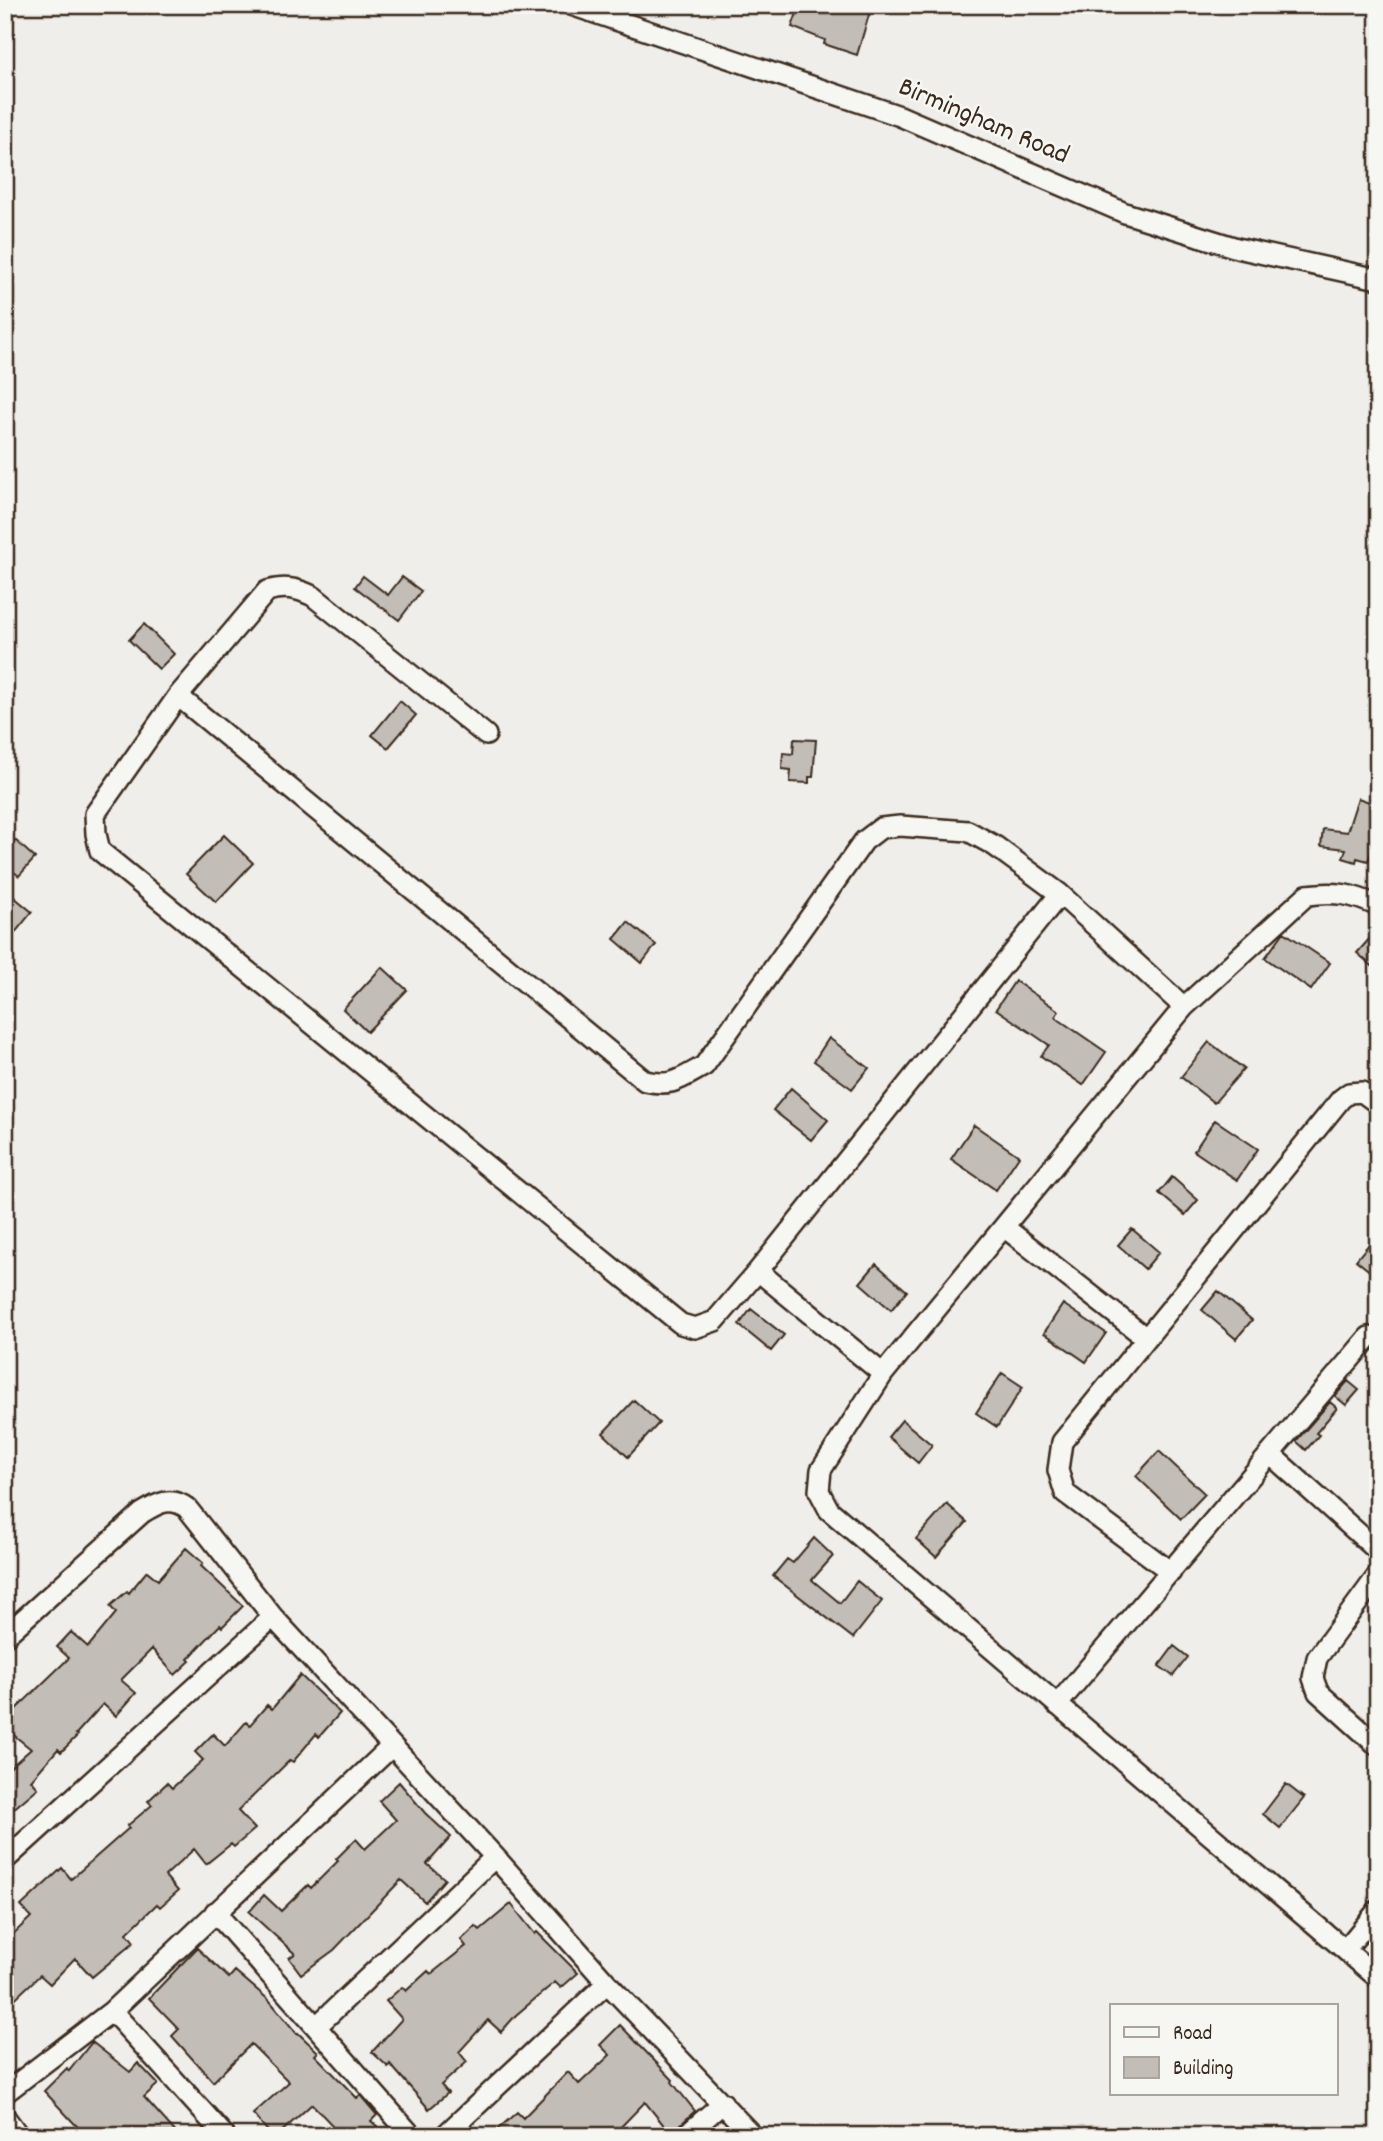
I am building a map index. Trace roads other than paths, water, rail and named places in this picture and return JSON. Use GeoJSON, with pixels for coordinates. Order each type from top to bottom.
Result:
{"type":"FeatureCollection","features":[{"type":"Feature","properties":{"kind":"street","name":"Birmingham Road"},"geometry":{"type":"LineString","coordinates":[[571,5],[900,116],[1125,213],[1237,248],[1378,279]]}},
{"type":"Feature","properties":{"kind":"street"},"geometry":{"type":"LineString","coordinates":[[486,735],[313,596],[299,589],[282,587],[267,591],[178,696],[95,814],[100,850],[681,1324],[695,1328],[715,1321],[758,1271],[1060,894]]}},
{"type":"Feature","properties":{"kind":"street"},"geometry":{"type":"LineString","coordinates":[[178,696],[645,1082],[662,1085],[679,1080],[704,1066],[864,841],[881,828],[900,825],[968,831],[995,846],[1060,894],[1184,1007]]}},
{"type":"Feature","properties":{"kind":"street"},"geometry":{"type":"LineString","coordinates":[[1378,906],[1359,897],[1331,892],[1307,895],[1184,1007],[883,1374],[821,1470],[819,1491],[829,1510],[1378,1978]]}},
{"type":"Feature","properties":{"kind":"street"},"geometry":{"type":"LineString","coordinates":[[1171,1572],[1065,1493],[1058,1470],[1062,1442],[1341,1099],[1349,1093],[1362,1092],[1378,1104]]}},
{"type":"Feature","properties":{"kind":"street"},"geometry":{"type":"LineString","coordinates":[[1004,1227],[1146,1338]]}},
{"type":"Feature","properties":{"kind":"street"},"geometry":{"type":"LineString","coordinates":[[758,1271],[883,1374]]}},
{"type":"Feature","properties":{"kind":"street"},"geometry":{"type":"LineString","coordinates":[[1057,1705],[1369,1337]]}},
{"type":"Feature","properties":{"kind":"street"},"geometry":{"type":"LineString","coordinates":[[1270,1454],[1378,1551]]}},
{"type":"Feature","properties":{"kind":"street"},"geometry":{"type":"LineString","coordinates":[[5,1636],[142,1513],[165,1501],[178,1502],[187,1508],[273,1617],[495,1857],[607,1983],[753,2136]]}},
{"type":"Feature","properties":{"kind":"street"},"geometry":{"type":"LineString","coordinates":[[1378,1575],[1317,1658],[1313,1678],[1318,1692],[1378,1746]]}},
{"type":"Feature","properties":{"kind":"street"},"geometry":{"type":"LineString","coordinates":[[5,1860],[273,1617]]}},
{"type":"Feature","properties":{"kind":"street"},"geometry":{"type":"LineString","coordinates":[[5,2093],[112,2011],[391,1746]]}},
{"type":"Feature","properties":{"kind":"street"},"geometry":{"type":"LineString","coordinates":[[317,2026],[495,1857]]}},
{"type":"Feature","properties":{"kind":"street"},"geometry":{"type":"LineString","coordinates":[[1345,1950],[1378,1910]]}},
{"type":"Feature","properties":{"kind":"street"},"geometry":{"type":"LineString","coordinates":[[215,1912],[412,2136]]}},
{"type":"Feature","properties":{"kind":"street"},"geometry":{"type":"LineString","coordinates":[[444,2136],[607,1983]]}},
{"type":"Feature","properties":{"kind":"street"},"geometry":{"type":"LineString","coordinates":[[112,2011],[226,2136]]}},
{"type":"Feature","properties":{"kind":"street"},"geometry":{"type":"LineString","coordinates":[[685,2136],[723,2103]]}},
{"type":"Feature","properties":{"kind":"street"},"geometry":{"type":"LineString","coordinates":[[5,2117],[19,2136]]}}]}
